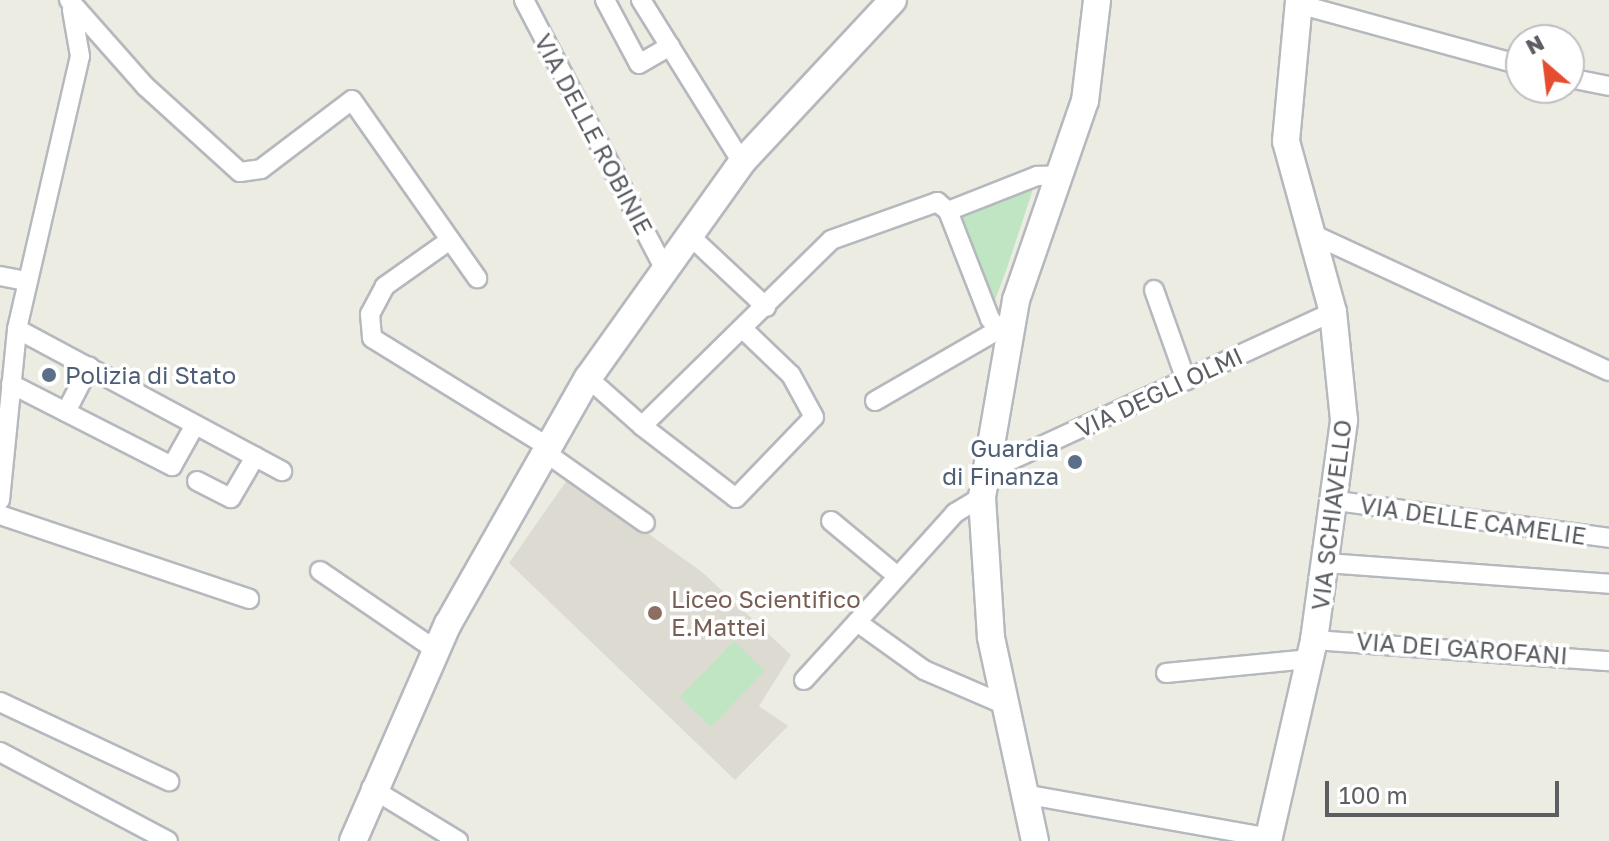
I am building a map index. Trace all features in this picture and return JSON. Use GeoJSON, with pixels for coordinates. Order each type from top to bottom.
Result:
{"type":"FeatureCollection","features":[{"type":"Feature","properties":{"kind":"street"},"geometry":{"type":"LineString","coordinates":[[68,0],[145,86],[240,172],[261,169],[352,100],[477,278]]}},
{"type":"Feature","properties":{"kind":"street"},"geometry":{"type":"LineString","coordinates":[[0,500],[17,329],[80,56],[68,0]]}},
{"type":"Feature","properties":{"kind":"street","name":"VIA DELLE ROBINIE"},"geometry":{"type":"LineString","coordinates":[[524,0],[664,268]]}},
{"type":"Feature","properties":{"kind":"street"},"geometry":{"type":"LineString","coordinates":[[605,0],[639,64],[670,46]]}},
{"type":"Feature","properties":{"kind":"street"},"geometry":{"type":"LineString","coordinates":[[641,0],[742,162]]}},
{"type":"Feature","properties":{"kind":"street"},"geometry":{"type":"LineString","coordinates":[[1035,841],[1003,704],[983,559],[984,484],[1002,335],[1085,101],[1097,0]]}},
{"type":"Feature","properties":{"kind":"street"},"geometry":{"type":"LineString","coordinates":[[353,841],[371,788],[436,650],[544,448],[588,378],[742,162],[887,2]]}},
{"type":"Feature","properties":{"kind":"street"},"geometry":{"type":"LineString","coordinates":[[1298,2],[1505,60]]}},
{"type":"Feature","properties":{"kind":"street","name":"VIA SCHIAVELLO"},"geometry":{"type":"LineString","coordinates":[[1269,840],[1312,649],[1337,501],[1345,382],[1333,312],[1286,141],[1298,2]]}},
{"type":"Feature","properties":{"kind":"street"},"geometry":{"type":"LineString","coordinates":[[1585,81],[1609,86]]}},
{"type":"Feature","properties":{"kind":"street"},"geometry":{"type":"LineString","coordinates":[[948,211],[1037,176],[1060,175]]}},
{"type":"Feature","properties":{"kind":"street"},"geometry":{"type":"LineString","coordinates":[[642,426],[744,330],[831,240],[937,202],[948,211],[1002,335]]}},
{"type":"Feature","properties":{"kind":"street"},"geometry":{"type":"LineString","coordinates":[[688,234],[766,307]]}},
{"type":"Feature","properties":{"kind":"street"},"geometry":{"type":"LineString","coordinates":[[1312,234],[1609,371]]}},
{"type":"Feature","properties":{"kind":"street"},"geometry":{"type":"LineString","coordinates":[[450,240],[385,286],[370,314],[372,338],[544,448],[645,523]]}},
{"type":"Feature","properties":{"kind":"street"},"geometry":{"type":"LineString","coordinates":[[0,276],[26,281]]}},
{"type":"Feature","properties":{"kind":"street"},"geometry":{"type":"LineString","coordinates":[[1154,290],[1186,380]]}},
{"type":"Feature","properties":{"kind":"street","name":"VIA DEGLI OLMI"},"geometry":{"type":"LineString","coordinates":[[804,680],[896,575],[984,484],[1186,380],[1333,312]]}},
{"type":"Feature","properties":{"kind":"street"},"geometry":{"type":"LineString","coordinates":[[17,329],[282,471]]}},
{"type":"Feature","properties":{"kind":"street"},"geometry":{"type":"LineString","coordinates":[[588,378],[642,426],[736,498],[814,417],[791,375],[744,330]]}},
{"type":"Feature","properties":{"kind":"street"},"geometry":{"type":"LineString","coordinates":[[875,401],[1002,335]]}},
{"type":"Feature","properties":{"kind":"street"},"geometry":{"type":"LineString","coordinates":[[66,412],[89,367]]}},
{"type":"Feature","properties":{"kind":"street"},"geometry":{"type":"LineString","coordinates":[[11,384],[172,466],[195,425]]}},
{"type":"Feature","properties":{"kind":"street"},"geometry":{"type":"LineString","coordinates":[[197,481],[231,498],[255,457]]}},
{"type":"Feature","properties":{"kind":"street","name":"VIA DELLE CAMELIE"},"geometry":{"type":"LineString","coordinates":[[1337,501],[1609,538]]}},
{"type":"Feature","properties":{"kind":"street"},"geometry":{"type":"LineString","coordinates":[[0,515],[249,599]]}},
{"type":"Feature","properties":{"kind":"street"},"geometry":{"type":"LineString","coordinates":[[831,521],[896,575]]}},
{"type":"Feature","properties":{"kind":"street"},"geometry":{"type":"LineString","coordinates":[[1326,563],[1609,584]]}},
{"type":"Feature","properties":{"kind":"street"},"geometry":{"type":"LineString","coordinates":[[320,571],[436,650]]}},
{"type":"Feature","properties":{"kind":"street"},"geometry":{"type":"LineString","coordinates":[[857,622],[924,670],[1003,704]]}},
{"type":"Feature","properties":{"kind":"street","name":"VIA DEI GAROFANI"},"geometry":{"type":"LineString","coordinates":[[1166,673],[1312,649],[1609,661]]}},
{"type":"Feature","properties":{"kind":"street"},"geometry":{"type":"LineString","coordinates":[[0,702],[169,781]]}},
{"type":"Feature","properties":{"kind":"street"},"geometry":{"type":"LineString","coordinates":[[0,752],[168,841]]}},
{"type":"Feature","properties":{"kind":"street"},"geometry":{"type":"LineString","coordinates":[[371,788],[458,841]]}},
{"type":"Feature","properties":{"kind":"street"},"geometry":{"type":"LineString","coordinates":[[1023,794],[1269,840]]}},
{"type":"Feature","properties":{"kind":"shaded area","name":"Liceo Scientifico E.Mattei"},"geometry":{"type":"Polygon","coordinates":[[[569,477],[702,572],[791,655],[759,706],[788,726],[735,780],[509,563],[569,477]]]}},
{"type":"Feature","properties":{"kind":"green space"},"geometry":{"type":"Polygon","coordinates":[[[1035,183],[1007,268],[992,308],[962,216],[1035,183]]]}},
{"type":"Feature","properties":{"kind":"green space"},"geometry":{"type":"Polygon","coordinates":[[[734,641],[765,671],[711,727],[680,697],[734,641]]]}},
{"type":"Feature","properties":{"kind":"place","name":"Polizia di Stato"},"geometry":{"type":"Point","coordinates":[49,375]}},
{"type":"Feature","properties":{"kind":"place","name":"Guardia di Finanza"},"geometry":{"type":"Point","coordinates":[1075,462]}},
{"type":"Feature","properties":{"kind":"place","name":"Liceo Scientifico E.Mattei"},"geometry":{"type":"Point","coordinates":[655,613]}}]}
